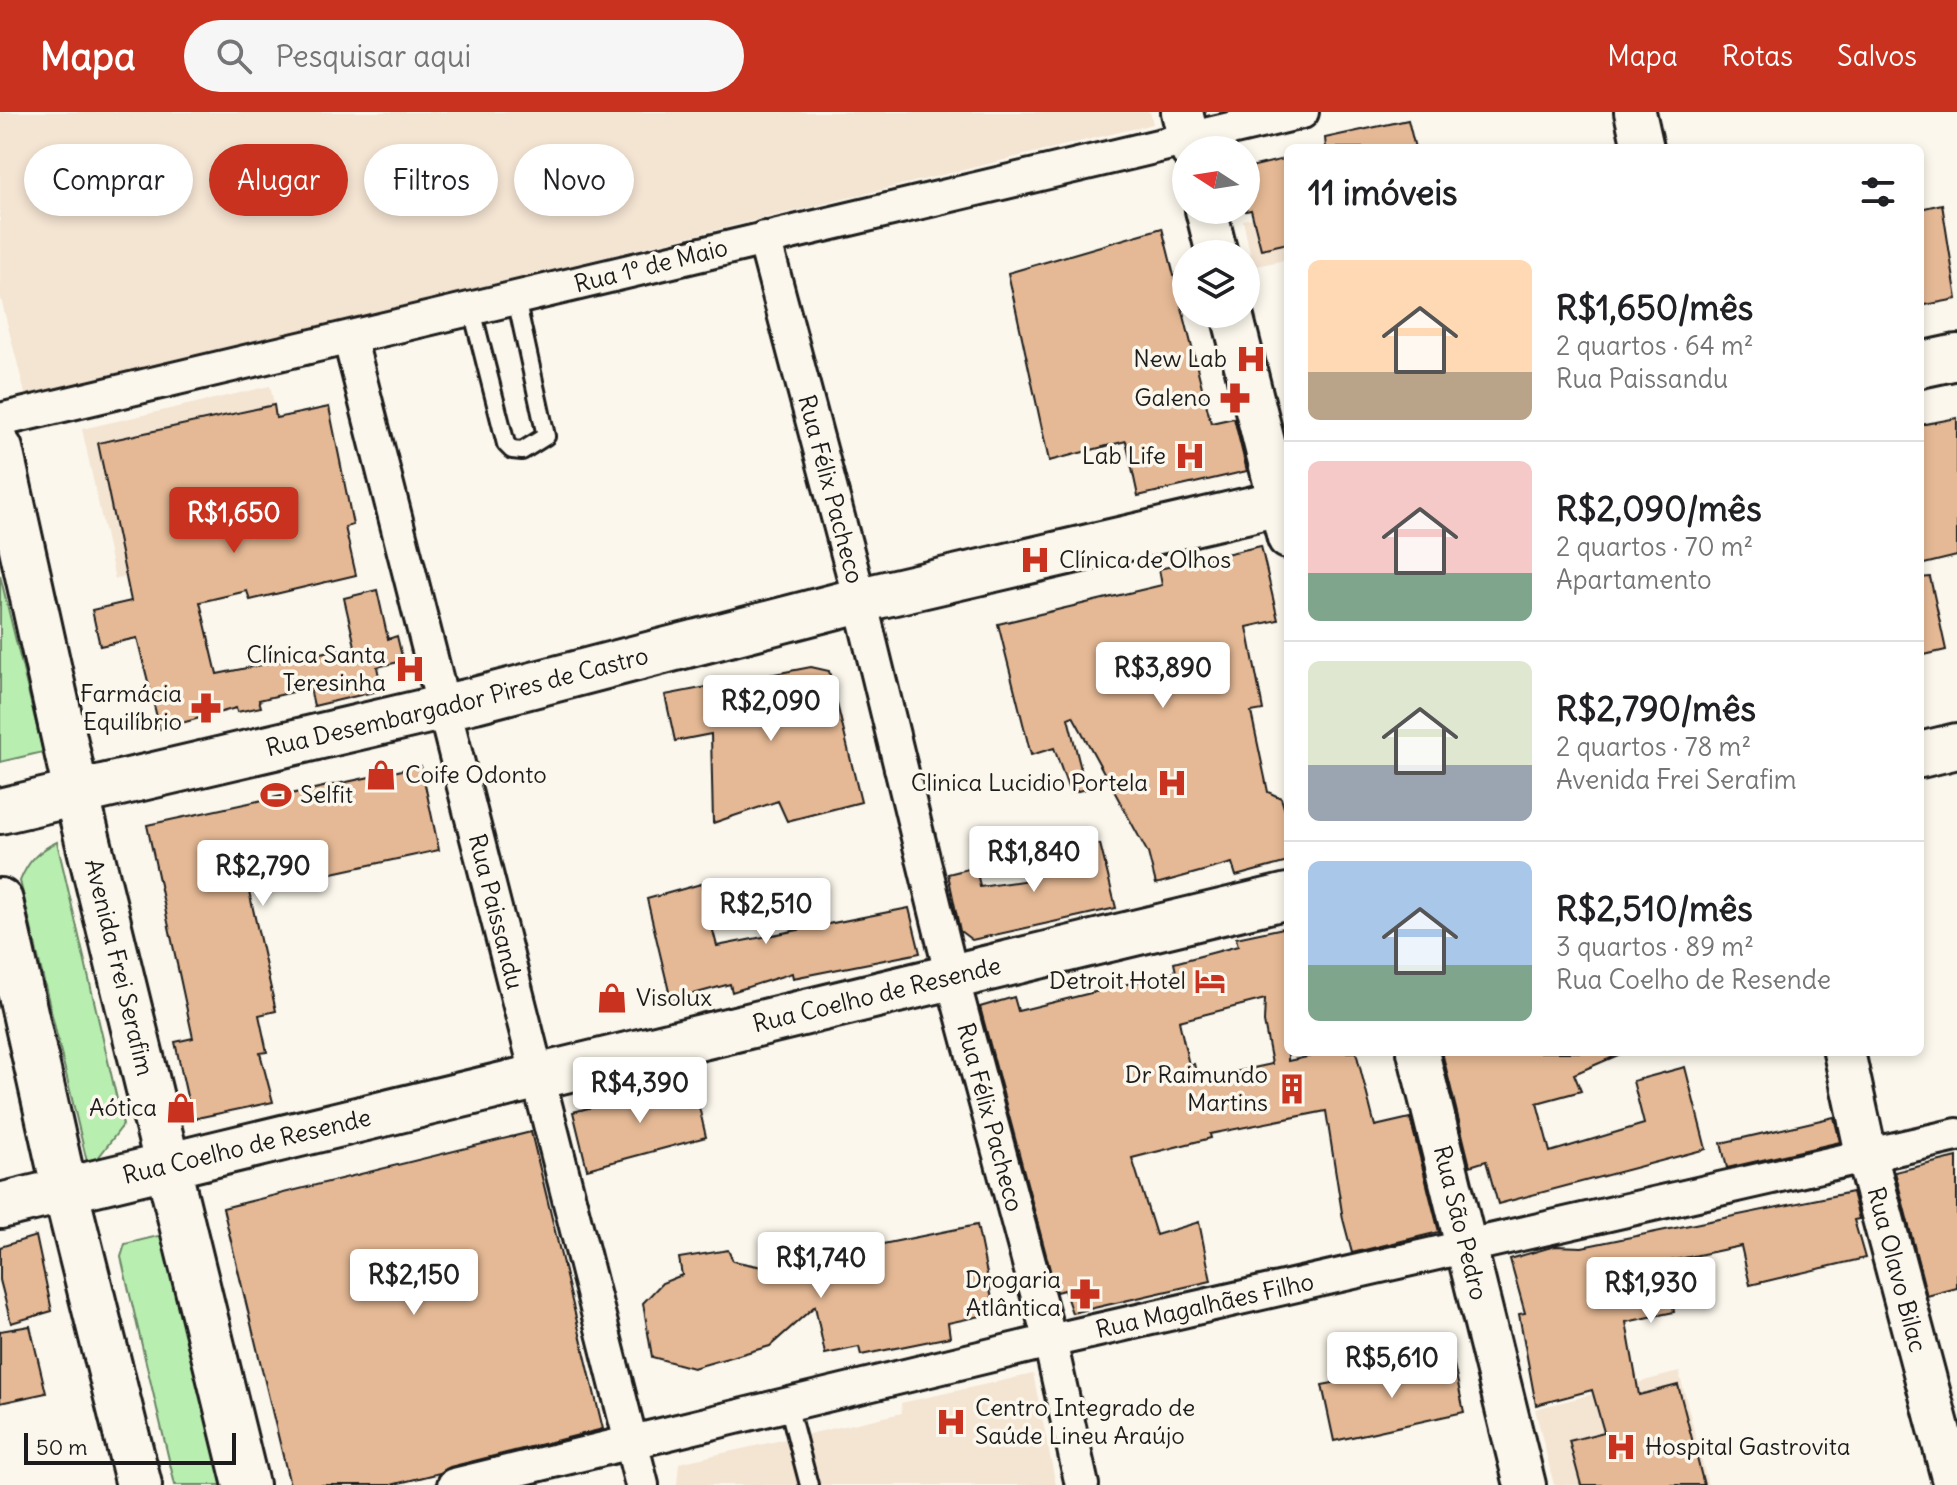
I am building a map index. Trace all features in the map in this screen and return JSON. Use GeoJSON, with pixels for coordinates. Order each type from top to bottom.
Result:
{"type":"FeatureCollection","features":[{"type":"Feature","properties":{"kind":"main road"},"geometry":{"type":"LineString","coordinates":[[1924,364],[1957,357]]}},
{"type":"Feature","properties":{"kind":"main road","name":"Avenida Frei Serafim"},"geometry":{"type":"LineString","coordinates":[[0,449],[76,792],[246,1485]]}},
{"type":"Feature","properties":{"kind":"main road","name":"Rua Desembargador Pires de Castro"},"geometry":{"type":"LineString","coordinates":[[0,811],[441,707],[860,600],[1284,514]]}},
{"type":"Feature","properties":{"kind":"main road"},"geometry":{"type":"LineString","coordinates":[[1924,754],[1957,746]]}},
{"type":"Feature","properties":{"kind":"main road","name":"Rua Coelho de Resende"},"geometry":{"type":"LineString","coordinates":[[0,1206],[1284,897]]}},
{"type":"Feature","properties":{"kind":"main road"},"geometry":{"type":"LineString","coordinates":[[0,901],[65,1190],[139,1485]]}},
{"type":"Feature","properties":{"kind":"street","name":"Rua 1º de Maio"},"geometry":{"type":"LineString","coordinates":[[0,420],[350,340],[1187,134],[1302,112]]}},
{"type":"Feature","properties":{"kind":"street"},"geometry":{"type":"LineString","coordinates":[[1635,112],[1642,144]]}},
{"type":"Feature","properties":{"kind":"street","name":"Rua Félix Pacheco"},"geometry":{"type":"LineString","coordinates":[[764,238],[860,600],[952,977],[1050,1341],[1082,1485]]}},
{"type":"Feature","properties":{"kind":"street"},"geometry":{"type":"LineString","coordinates":[[1236,328],[1284,510]]}},
{"type":"Feature","properties":{"kind":"street","name":"Rua Paissandu"},"geometry":{"type":"LineString","coordinates":[[350,340],[441,707],[642,1485]]}},
{"type":"Feature","properties":{"kind":"street","name":"Rua São Pedro"},"geometry":{"type":"LineString","coordinates":[[1419,1056],[1525,1485]]}},
{"type":"Feature","properties":{"kind":"street","name":"Rua Olavo Bilac"},"geometry":{"type":"LineString","coordinates":[[1845,1056],[1867,1158],[1954,1485]]}},
{"type":"Feature","properties":{"kind":"street","name":"Rua Magalhães Filho"},"geometry":{"type":"LineString","coordinates":[[454,1485],[1050,1341],[1867,1158],[1957,1135]]}},
{"type":"Feature","properties":{"kind":"lane"},"geometry":{"type":"LineString","coordinates":[[472,310],[506,444],[512,450],[522,451],[546,436],[516,299]]}},
{"type":"Feature","properties":{"kind":"lane"},"geometry":{"type":"LineString","coordinates":[[788,1405],[809,1485]]}},
{"type":"Feature","properties":{"kind":"shaded area"},"geometry":{"type":"Polygon","coordinates":[[[0,112],[1150,112],[1153,124],[26,397],[0,295],[0,112]]]}},
{"type":"Feature","properties":{"kind":"shaded area"},"geometry":{"type":"Polygon","coordinates":[[[1284,211],[1284,260],[1260,265],[1260,240],[1247,240],[1244,224],[1260,224],[1260,216],[1284,211]]]}},
{"type":"Feature","properties":{"kind":"shaded area"},"geometry":{"type":"Polygon","coordinates":[[[270,386],[303,536],[115,579],[82,429],[270,386]]]}},
{"type":"Feature","properties":{"kind":"shaded area","name":"Hospital Gastrovita"},"geometry":{"type":"Polygon","coordinates":[[[1679,1372],[1708,1485],[1554,1485],[1535,1409],[1679,1372]]]}},
{"type":"Feature","properties":{"kind":"shaded area","name":"Centro Integrado de Saúde Lineu Araújo"},"geometry":{"type":"Polygon","coordinates":[[[1033,1374],[1056,1485],[677,1485],[679,1463],[902,1413],[901,1403],[1033,1374]]]}},
{"type":"Feature","properties":{"kind":"green space"},"geometry":{"type":"Polygon","coordinates":[[[0,575],[43,752],[0,762],[0,575]]]}},
{"type":"Feature","properties":{"kind":"green space"},"geometry":{"type":"Polygon","coordinates":[[[57,842],[123,1125],[98,1158],[87,1162],[20,881],[34,857],[57,842]]]}},
{"type":"Feature","properties":{"kind":"green space"},"geometry":{"type":"Polygon","coordinates":[[[162,1235],[169,1242],[229,1485],[175,1485],[121,1257],[125,1244],[162,1235]]]}},
{"type":"Feature","properties":{"kind":"building"},"geometry":{"type":"Polygon","coordinates":[[[1408,120],[1414,144],[1326,144],[1325,138],[1408,120]]]}},
{"type":"Feature","properties":{"kind":"building"},"geometry":{"type":"Polygon","coordinates":[[[1284,159],[1284,244],[1261,249],[1255,224],[1260,224],[1260,165],[1284,159]]]}},
{"type":"Feature","properties":{"kind":"building"},"geometry":{"type":"Polygon","coordinates":[[[1942,204],[1957,299],[1924,305],[1924,208],[1942,204]]]}},
{"type":"Feature","properties":{"kind":"building"},"geometry":{"type":"Polygon","coordinates":[[[1162,228],[1172,268],[1172,328],[1187,328],[1211,423],[1234,418],[1247,471],[1138,496],[1126,441],[1049,461],[1008,273],[1162,228]]]}},
{"type":"Feature","properties":{"kind":"building"},"geometry":{"type":"Polygon","coordinates":[[[274,405],[276,418],[329,407],[353,525],[345,527],[356,575],[250,600],[247,591],[200,602],[217,674],[355,646],[344,598],[377,590],[388,639],[397,636],[403,661],[377,667],[382,690],[314,706],[310,688],[259,700],[261,707],[237,712],[236,708],[160,729],[137,638],[100,646],[92,610],[131,601],[98,443],[274,405]]]}},
{"type":"Feature","properties":{"kind":"building"},"geometry":{"type":"Polygon","coordinates":[[[1957,418],[1957,556],[1924,564],[1924,424],[1957,418]]]}},
{"type":"Feature","properties":{"kind":"building"},"geometry":{"type":"Polygon","coordinates":[[[1261,546],[1278,620],[1247,627],[1263,710],[1251,712],[1268,792],[1281,798],[1284,807],[1284,863],[1236,876],[1232,863],[1156,884],[1148,853],[1073,716],[1068,718],[1086,789],[1070,793],[1054,748],[1031,755],[998,624],[1162,585],[1159,569],[1261,546]]]}},
{"type":"Feature","properties":{"kind":"building"},"geometry":{"type":"Polygon","coordinates":[[[1930,577],[1946,650],[1924,655],[1924,578],[1930,577]]]}},
{"type":"Feature","properties":{"kind":"building"},"geometry":{"type":"Polygon","coordinates":[[[811,667],[829,671],[861,802],[787,821],[778,801],[713,823],[711,734],[675,741],[665,695],[811,667]]]}},
{"type":"Feature","properties":{"kind":"building"},"geometry":{"type":"Polygon","coordinates":[[[421,766],[439,850],[249,891],[276,1011],[259,1015],[267,1052],[260,1053],[273,1102],[192,1119],[175,1042],[193,1038],[147,825],[421,766]]]}},
{"type":"Feature","properties":{"kind":"building"},"geometry":{"type":"Polygon","coordinates":[[[1100,844],[1116,908],[972,940],[960,931],[948,874],[976,867],[980,887],[1029,880],[1025,861],[1100,844]]]}},
{"type":"Feature","properties":{"kind":"building"},"geometry":{"type":"Polygon","coordinates":[[[701,884],[717,946],[909,908],[920,953],[793,978],[792,973],[732,992],[730,984],[671,1000],[647,899],[701,884]]]}},
{"type":"Feature","properties":{"kind":"building"},"geometry":{"type":"Polygon","coordinates":[[[1284,928],[1284,1056],[1288,1056],[1288,1061],[1312,1056],[1357,1056],[1375,1126],[1410,1118],[1439,1232],[1352,1253],[1343,1219],[1326,1111],[1210,1134],[1211,1138],[1132,1158],[1156,1235],[1199,1222],[1211,1281],[1072,1313],[1064,1290],[1056,1292],[980,1007],[1014,997],[1018,1011],[1176,972],[1174,963],[1238,946],[1236,938],[1284,928]],[[1265,999],[1179,1021],[1189,1065],[1194,1064],[1198,1080],[1272,1064],[1264,1022],[1265,999]]]}},
{"type":"Feature","properties":{"kind":"building"},"geometry":{"type":"Polygon","coordinates":[[[1443,1056],[1616,1056],[1574,1074],[1581,1091],[1537,1103],[1550,1152],[1644,1124],[1633,1081],[1685,1067],[1706,1149],[1498,1204],[1486,1161],[1470,1166],[1443,1056]]]}},
{"type":"Feature","properties":{"kind":"building"},"geometry":{"type":"Polygon","coordinates":[[[693,1081],[706,1137],[587,1169],[573,1112],[693,1081]]]}},
{"type":"Feature","properties":{"kind":"building"},"geometry":{"type":"Polygon","coordinates":[[[1834,1117],[1840,1142],[1727,1168],[1721,1143],[1834,1117]]]}},
{"type":"Feature","properties":{"kind":"building"},"geometry":{"type":"Polygon","coordinates":[[[531,1132],[603,1429],[391,1485],[290,1485],[223,1208],[531,1132]]]}},
{"type":"Feature","properties":{"kind":"building"},"geometry":{"type":"Polygon","coordinates":[[[1957,1157],[1957,1288],[1927,1296],[1895,1172],[1957,1157]]]}},
{"type":"Feature","properties":{"kind":"building"},"geometry":{"type":"Polygon","coordinates":[[[1852,1192],[1859,1219],[1854,1220],[1865,1258],[1750,1285],[1741,1246],[1665,1262],[1674,1312],[1626,1322],[1639,1395],[1678,1385],[1704,1485],[1581,1485],[1569,1441],[1604,1432],[1592,1390],[1536,1405],[1519,1314],[1525,1313],[1510,1259],[1555,1246],[1582,1247],[1852,1192]]]}},
{"type":"Feature","properties":{"kind":"building"},"geometry":{"type":"Polygon","coordinates":[[[977,1225],[995,1313],[948,1323],[950,1337],[861,1355],[859,1347],[825,1354],[815,1306],[770,1346],[693,1368],[652,1357],[643,1303],[662,1283],[682,1275],[679,1258],[728,1250],[733,1261],[802,1275],[855,1264],[853,1250],[977,1225]]]}},
{"type":"Feature","properties":{"kind":"building"},"geometry":{"type":"Polygon","coordinates":[[[36,1236],[52,1311],[11,1323],[0,1280],[0,1247],[36,1236]]]}},
{"type":"Feature","properties":{"kind":"building"},"geometry":{"type":"Polygon","coordinates":[[[30,1326],[46,1393],[0,1403],[0,1331],[30,1326]]]}},
{"type":"Feature","properties":{"kind":"building"},"geometry":{"type":"Polygon","coordinates":[[[1453,1360],[1464,1412],[1334,1441],[1322,1385],[1453,1360]]]}},
{"type":"Feature","properties":{"kind":"place","name":"New Lab"},"geometry":{"type":"Point","coordinates":[1251,359]}},
{"type":"Feature","properties":{"kind":"place","name":"Galeno"},"geometry":{"type":"Point","coordinates":[1235,398]}},
{"type":"Feature","properties":{"kind":"place","name":"Lab Life"},"geometry":{"type":"Point","coordinates":[1190,456]}},
{"type":"Feature","properties":{"kind":"place","name":"Clínica de Olhos"},"geometry":{"type":"Point","coordinates":[1035,560]}},
{"type":"Feature","properties":{"kind":"place","name":"Clínica Santa Teresinha"},"geometry":{"type":"Point","coordinates":[410,669]}},
{"type":"Feature","properties":{"kind":"place","name":"Farmácia Equilíbrio"},"geometry":{"type":"Point","coordinates":[206,708]}},
{"type":"Feature","properties":{"kind":"place","name":"Coife Odonto"},"geometry":{"type":"Point","coordinates":[381,775]}},
{"type":"Feature","properties":{"kind":"place","name":"Clinica Lucidio Portela"},"geometry":{"type":"Point","coordinates":[1172,783]}},
{"type":"Feature","properties":{"kind":"place","name":"Selfit"},"geometry":{"type":"Point","coordinates":[276,795]}},
{"type":"Feature","properties":{"kind":"place","name":"Detroit Hotel"},"geometry":{"type":"Point","coordinates":[1210,981]}},
{"type":"Feature","properties":{"kind":"place","name":"Visolux"},"geometry":{"type":"Point","coordinates":[612,998]}},
{"type":"Feature","properties":{"kind":"place","name":"Dr Raimundo Martins"},"geometry":{"type":"Point","coordinates":[1292,1089]}},
{"type":"Feature","properties":{"kind":"place","name":"Aótica"},"geometry":{"type":"Point","coordinates":[181,1108]}},
{"type":"Feature","properties":{"kind":"place","name":"Drogaria Atlântica"},"geometry":{"type":"Point","coordinates":[1085,1294]}},
{"type":"Feature","properties":{"kind":"place","name":"Centro Integrado de Saúde Lineu Araújo"},"geometry":{"type":"Point","coordinates":[951,1422]}},
{"type":"Feature","properties":{"kind":"place","name":"Hospital Gastrovita"},"geometry":{"type":"Point","coordinates":[1621,1447]}}]}
